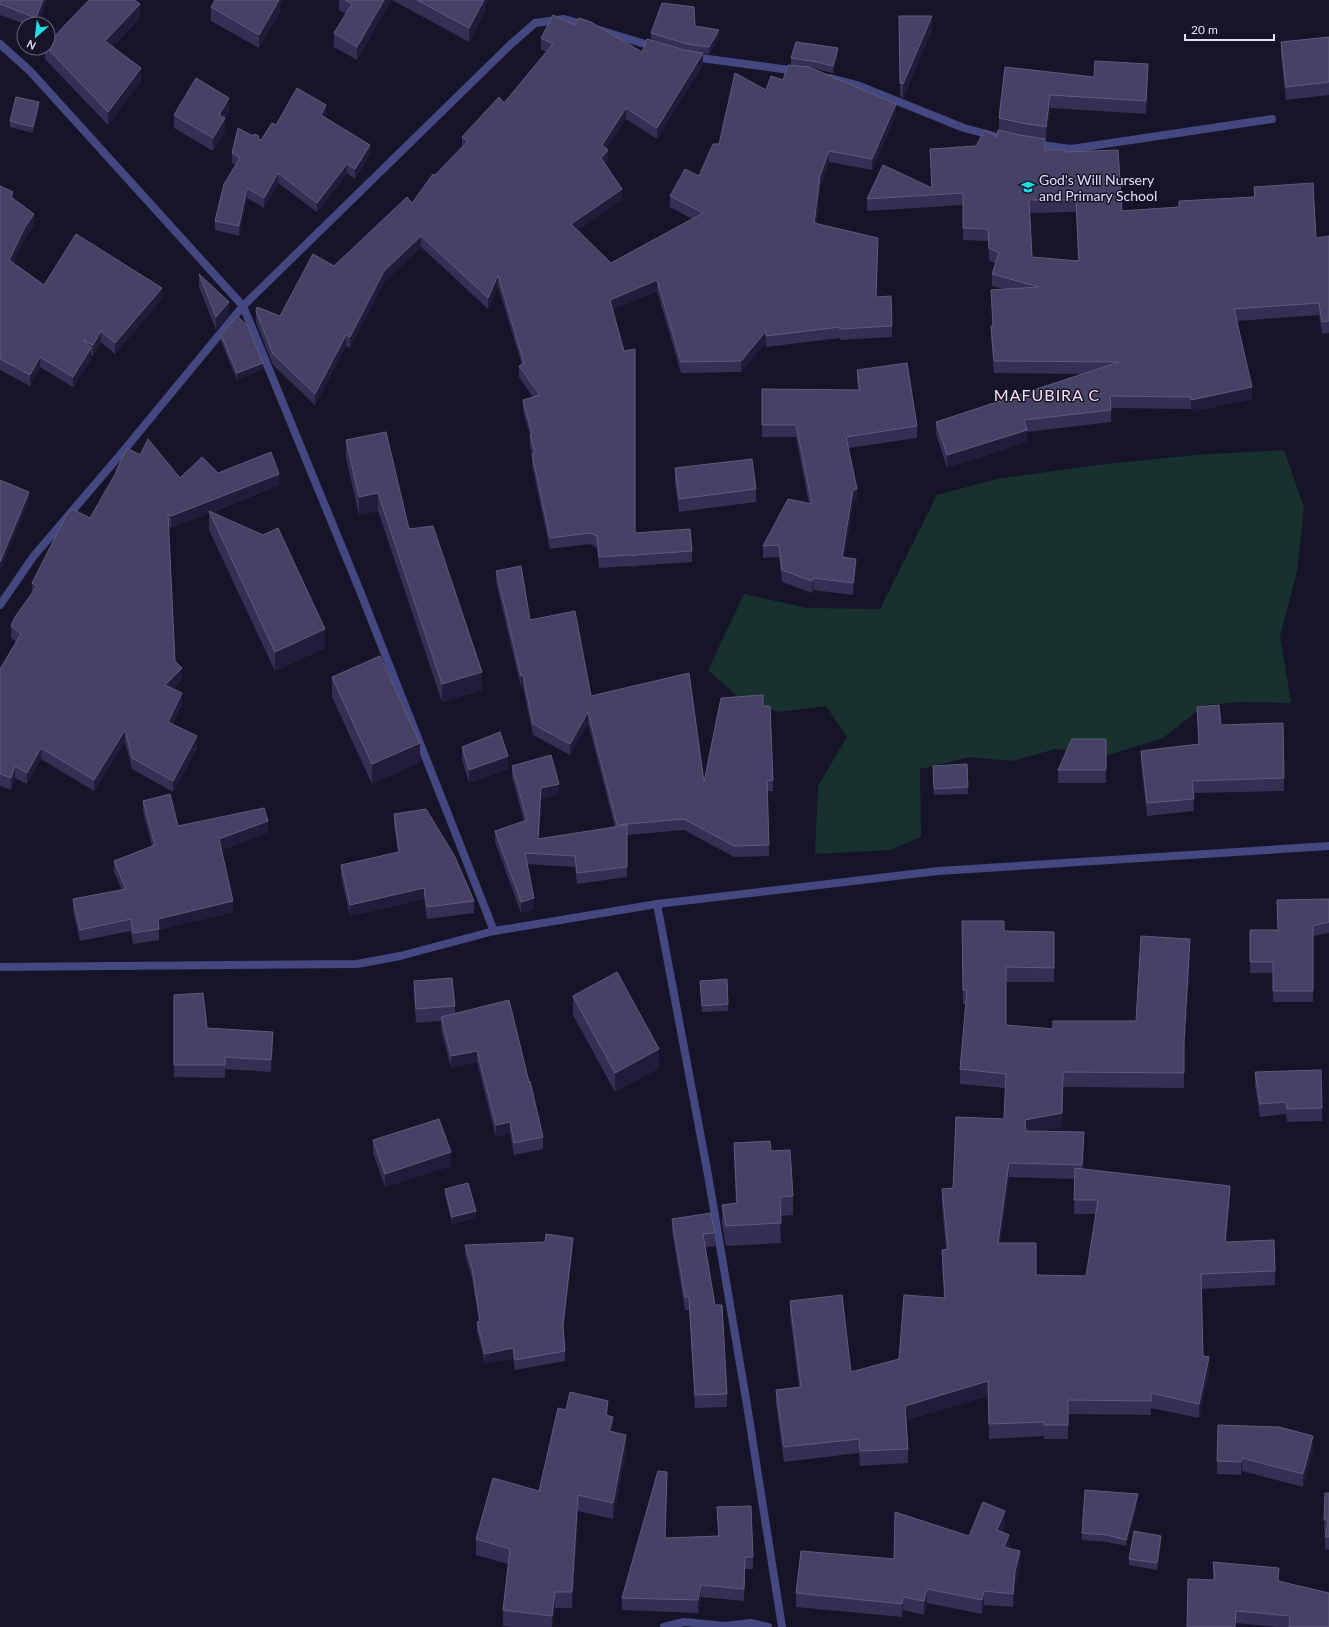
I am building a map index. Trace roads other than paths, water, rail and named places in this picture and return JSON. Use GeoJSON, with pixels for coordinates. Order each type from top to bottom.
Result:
{"type":"FeatureCollection","features":[{"type":"Feature","properties":{"kind":"street"},"geometry":{"type":"LineString","coordinates":[[0,605],[33,557],[120,455],[243,306],[510,45],[535,23],[564,18],[665,49]]}},
{"type":"Feature","properties":{"kind":"street"},"geometry":{"type":"LineString","coordinates":[[0,44],[30,71],[243,306],[363,598],[494,931]]}},
{"type":"Feature","properties":{"kind":"street"},"geometry":{"type":"LineString","coordinates":[[686,56],[809,73]]}},
{"type":"Feature","properties":{"kind":"street"},"geometry":{"type":"LineString","coordinates":[[823,76],[857,86],[964,128],[1000,137]]}},
{"type":"Feature","properties":{"kind":"street"},"geometry":{"type":"LineString","coordinates":[[1028,143],[1071,149],[1272,119]]}},
{"type":"Feature","properties":{"kind":"street"},"geometry":{"type":"LineString","coordinates":[[0,967],[357,964],[400,956],[494,931],[657,904],[938,871],[1329,846]]}},
{"type":"Feature","properties":{"kind":"street"},"geometry":{"type":"LineString","coordinates":[[657,904],[708,1175],[747,1405],[782,1627]]}},
{"type":"Feature","properties":{"kind":"street"},"geometry":{"type":"LineString","coordinates":[[664,1627],[684,1622],[726,1626],[751,1623],[768,1627]]}},
{"type":"Feature","properties":{"kind":"place","name":"God's Will Nursery and Primary School"},"geometry":{"type":"Point","coordinates":[1028,187]}},
{"type":"Feature","properties":{"kind":"district","name":"MAFUBIRA C"},"geometry":{"type":"Point","coordinates":[1047,394]}}]}
